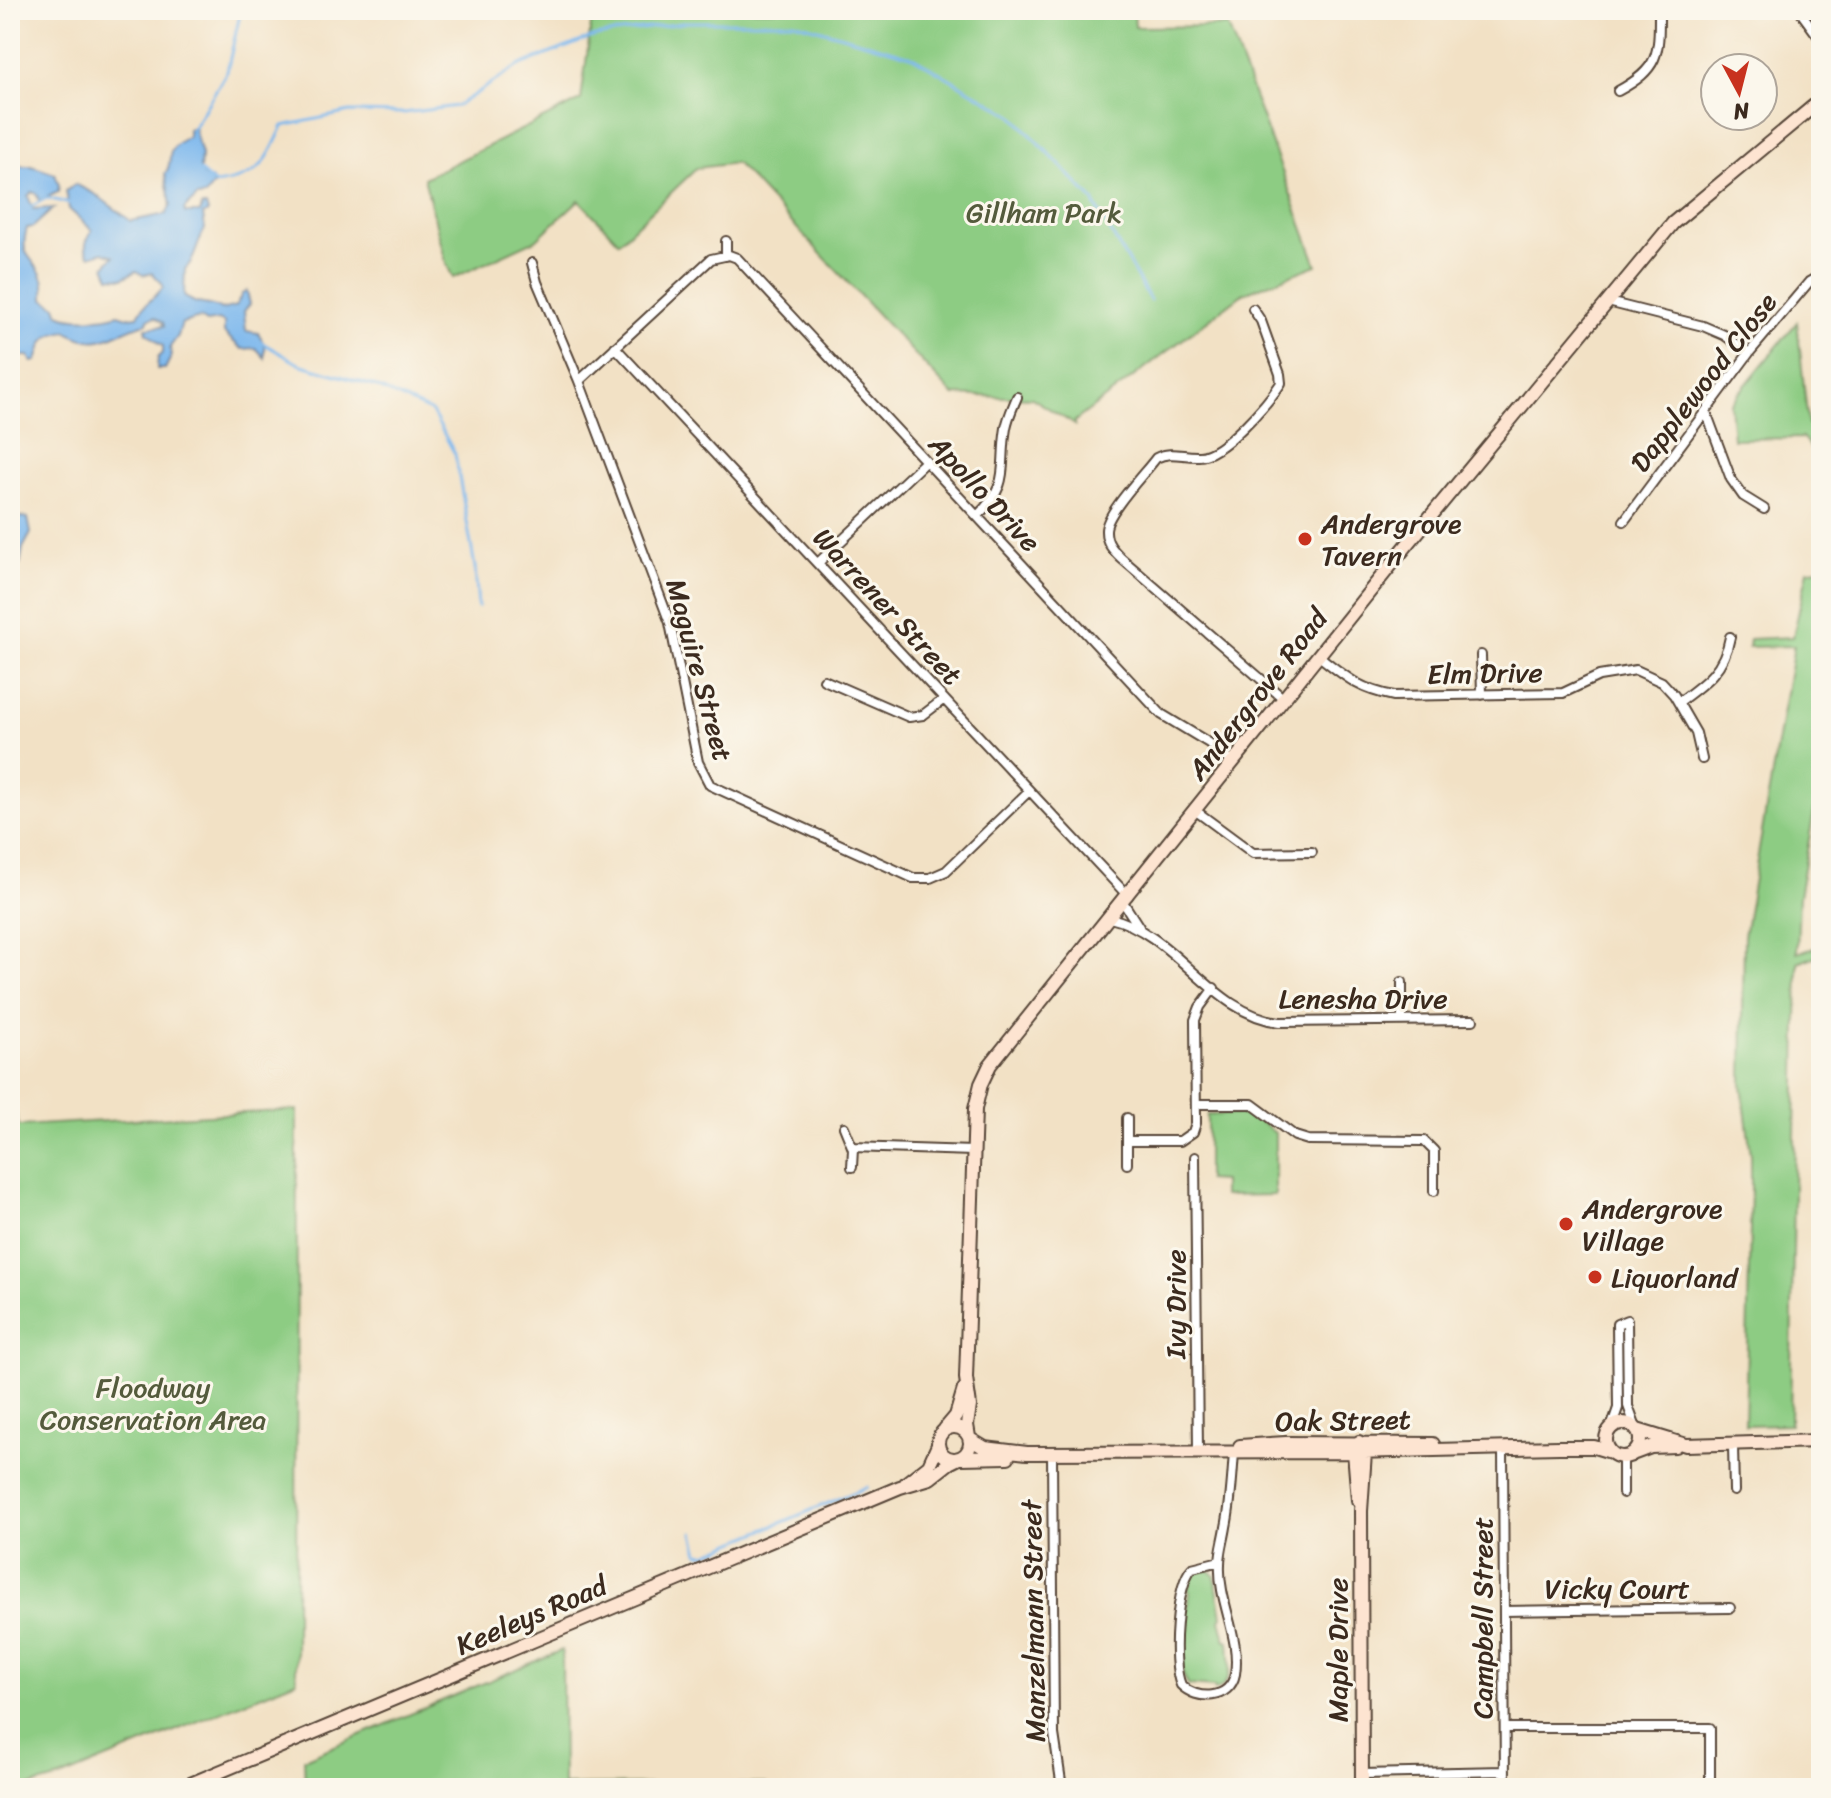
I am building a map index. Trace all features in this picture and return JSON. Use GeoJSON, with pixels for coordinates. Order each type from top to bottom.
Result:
{"type":"FeatureCollection","features":[{"type":"Feature","properties":{"kind":"street"},"geometry":{"type":"LineString","coordinates":[[1618,91],[1646,73],[1653,61],[1659,48],[1659,10]]}},
{"type":"Feature","properties":{"kind":"street"},"geometry":{"type":"LineString","coordinates":[[1799,10],[1821,40]]}},
{"type":"Feature","properties":{"kind":"street","name":"Andergrove Road"},"geometry":{"type":"LineString","coordinates":[[970,1438],[966,1378],[973,1151],[976,1101],[987,1070],[1232,762],[1673,223],[1821,100]]}},
{"type":"Feature","properties":{"kind":"street"},"geometry":{"type":"LineString","coordinates":[[579,381],[711,259],[726,256],[726,241]]}},
{"type":"Feature","properties":{"kind":"street","name":"Apollo Drive"},"geometry":{"type":"LineString","coordinates":[[726,256],[737,258],[1161,714],[1209,743],[1232,762]]}},
{"type":"Feature","properties":{"kind":"street","name":"Maguire Street"},"geometry":{"type":"LineString","coordinates":[[532,263],[670,623],[698,762],[710,785],[913,878],[939,876],[946,871],[1029,791]]}},
{"type":"Feature","properties":{"kind":"street","name":"Dapplewood Close"},"geometry":{"type":"LineString","coordinates":[[1624,521],[1749,353],[1809,282],[1821,275]]}},
{"type":"Feature","properties":{"kind":"street"},"geometry":{"type":"LineString","coordinates":[[1608,302],[1703,326],[1724,335],[1749,353]]}},
{"type":"Feature","properties":{"kind":"street"},"geometry":{"type":"LineString","coordinates":[[1253,309],[1261,321],[1281,383],[1243,427],[1211,454],[1165,453],[1156,458],[1110,516],[1105,528],[1109,546],[1121,558],[1284,699]]}},
{"type":"Feature","properties":{"kind":"street","name":"Warrener Street"},"geometry":{"type":"LineString","coordinates":[[615,347],[819,562],[1125,899]]}},
{"type":"Feature","properties":{"kind":"street"},"geometry":{"type":"LineString","coordinates":[[977,516],[993,501],[1001,484],[1006,431],[1017,397]]}},
{"type":"Feature","properties":{"kind":"street"},"geometry":{"type":"LineString","coordinates":[[1706,412],[1731,479],[1743,496],[1764,509]]}},
{"type":"Feature","properties":{"kind":"street"},"geometry":{"type":"LineString","coordinates":[[819,562],[925,462]]}},
{"type":"Feature","properties":{"kind":"street"},"geometry":{"type":"LineString","coordinates":[[1679,702],[1716,673],[1728,652],[1730,637]]}},
{"type":"Feature","properties":{"kind":"street"},"geometry":{"type":"LineString","coordinates":[[1481,655],[1482,695]]}},
{"type":"Feature","properties":{"kind":"street","name":"Elm Drive"},"geometry":{"type":"LineString","coordinates":[[1319,656],[1353,683],[1369,691],[1394,696],[1563,693],[1599,676],[1636,670],[1662,682],[1679,702],[1698,737],[1702,759]]}},
{"type":"Feature","properties":{"kind":"street"},"geometry":{"type":"LineString","coordinates":[[824,680],[909,717],[923,715],[944,699]]}},
{"type":"Feature","properties":{"kind":"street"},"geometry":{"type":"LineString","coordinates":[[1196,811],[1253,853],[1312,852]]}},
{"type":"Feature","properties":{"kind":"street","name":"Lenesha Drive"},"geometry":{"type":"LineString","coordinates":[[1125,899],[1139,928]]}},
{"type":"Feature","properties":{"kind":"street","name":"Lenesha Drive"},"geometry":{"type":"LineString","coordinates":[[1110,918],[1139,928],[1244,1011],[1268,1020],[1473,1020]]}},
{"type":"Feature","properties":{"kind":"street"},"geometry":{"type":"LineString","coordinates":[[1402,982],[1402,1020]]}},
{"type":"Feature","properties":{"kind":"street"},"geometry":{"type":"LineString","coordinates":[[1127,1141],[1186,1139],[1195,1128],[1195,1020],[1214,988]]}},
{"type":"Feature","properties":{"kind":"street"},"geometry":{"type":"LineString","coordinates":[[1196,1104],[1252,1104],[1295,1136],[1308,1140],[1424,1141],[1434,1153],[1434,1191]]}},
{"type":"Feature","properties":{"kind":"street"},"geometry":{"type":"LineString","coordinates":[[1127,1118],[1127,1164]]}},
{"type":"Feature","properties":{"kind":"street"},"geometry":{"type":"LineString","coordinates":[[844,1127],[852,1147],[852,1167]]}},
{"type":"Feature","properties":{"kind":"street"},"geometry":{"type":"LineString","coordinates":[[852,1147],[973,1151]]}},
{"type":"Feature","properties":{"kind":"street","name":"Ivy Drive"},"geometry":{"type":"LineString","coordinates":[[1195,1157],[1198,1451]]}},
{"type":"Feature","properties":{"kind":"street"},"geometry":{"type":"LineString","coordinates":[[1627,1320],[1628,1406],[1640,1442],[1622,1454],[1606,1443],[1618,1408],[1617,1324],[1627,1320]]}},
{"type":"Feature","properties":{"kind":"street","name":"Andergrove Road"},"geometry":{"type":"LineString","coordinates":[[943,1431],[956,1416],[966,1378]]}},
{"type":"Feature","properties":{"kind":"street"},"geometry":{"type":"LineString","coordinates":[[1610,1429],[1622,1423],[1636,1429]]}},
{"type":"Feature","properties":{"kind":"street"},"geometry":{"type":"LineString","coordinates":[[957,1427],[970,1438],[969,1449],[960,1458],[945,1457],[938,1445],[943,1431],[957,1427]]}},
{"type":"Feature","properties":{"kind":"street","name":"Oak Street"},"geometry":{"type":"LineString","coordinates":[[1559,1447],[1577,1444],[1610,1429]]}},
{"type":"Feature","properties":{"kind":"street","name":"Oak Street"},"geometry":{"type":"LineString","coordinates":[[1636,1429],[1677,1443],[1694,1445]]}},
{"type":"Feature","properties":{"kind":"street","name":"Oak Street"},"geometry":{"type":"LineString","coordinates":[[970,1438],[985,1448],[1027,1453],[1594,1447],[1622,1454],[1656,1447],[1821,1441]]}},
{"type":"Feature","properties":{"kind":"street","name":"Keeleys Road"},"geometry":{"type":"LineString","coordinates":[[900,1487],[926,1468],[935,1457],[938,1445]]}},
{"type":"Feature","properties":{"kind":"street"},"geometry":{"type":"LineString","coordinates":[[1733,1445],[1734,1491]]}},
{"type":"Feature","properties":{"kind":"street","name":"Campbell Street"},"geometry":{"type":"LineString","coordinates":[[1503,1448],[1505,1788]]}},
{"type":"Feature","properties":{"kind":"street","name":"Maple Drive"},"geometry":{"type":"LineString","coordinates":[[1359,1449],[1362,1788]]}},
{"type":"Feature","properties":{"kind":"street"},"geometry":{"type":"LineString","coordinates":[[1220,1561],[1194,1566],[1183,1583],[1177,1669],[1181,1685],[1195,1693],[1221,1694],[1231,1686],[1234,1676],[1234,1643],[1222,1592],[1220,1561],[1230,1502],[1234,1450]]}},
{"type":"Feature","properties":{"kind":"street","name":"Oak Street"},"geometry":{"type":"LineString","coordinates":[[960,1458],[1000,1458],[1027,1453]]}},
{"type":"Feature","properties":{"kind":"street","name":"Manzelmann Street"},"geometry":{"type":"LineString","coordinates":[[1052,1453],[1054,1734],[1062,1788]]}},
{"type":"Feature","properties":{"kind":"street"},"geometry":{"type":"LineString","coordinates":[[1622,1454],[1623,1493]]}},
{"type":"Feature","properties":{"kind":"street","name":"Keeleys Road"},"geometry":{"type":"LineString","coordinates":[[181,1788],[900,1487],[930,1478],[960,1458]]}},
{"type":"Feature","properties":{"kind":"street","name":"Vicky Court"},"geometry":{"type":"LineString","coordinates":[[1504,1611],[1730,1608]]}},
{"type":"Feature","properties":{"kind":"street"},"geometry":{"type":"LineString","coordinates":[[1505,1728],[1710,1728],[1710,1788]]}},
{"type":"Feature","properties":{"kind":"street"},"geometry":{"type":"LineString","coordinates":[[1362,1774],[1505,1771]]}},
{"type":"Feature","properties":{"kind":"green space","name":"Gillham Park"},"geometry":{"type":"Polygon","coordinates":[[[593,10],[1134,10],[1135,27],[1228,26],[1317,265],[1244,293],[1075,421],[1075,425],[1032,398],[953,395],[736,163],[697,168],[619,242],[579,200],[536,240],[453,278],[446,263],[424,178],[581,100],[593,10]]]}},
{"type":"Feature","properties":{"kind":"green space"},"geometry":{"type":"Polygon","coordinates":[[[1797,322],[1808,424],[1821,436],[1821,461],[1803,438],[1733,439],[1730,404],[1797,322]]]}},
{"type":"Feature","properties":{"kind":"green space"},"geometry":{"type":"Polygon","coordinates":[[[1821,569],[1821,771],[1799,897],[1797,953],[1821,946],[1821,954],[1798,963],[1790,1424],[1745,1425],[1751,1155],[1742,1085],[1744,936],[1794,646],[1748,647],[1749,639],[1793,637],[1808,570],[1821,569]]]}},
{"type":"Feature","properties":{"kind":"green space","name":"Floodway Conservation Area"},"geometry":{"type":"Polygon","coordinates":[[[10,1094],[19,1126],[297,1110],[296,1681],[60,1778],[24,1788],[10,1788],[10,1094]]]}},
{"type":"Feature","properties":{"kind":"green space"},"geometry":{"type":"Polygon","coordinates":[[[1241,1114],[1254,1117],[1275,1133],[1275,1195],[1223,1196],[1223,1181],[1207,1180],[1207,1115],[1241,1114]]]}},
{"type":"Feature","properties":{"kind":"green space"},"geometry":{"type":"Polygon","coordinates":[[[1204,1569],[1215,1577],[1222,1616],[1220,1620],[1225,1639],[1229,1641],[1228,1676],[1226,1682],[1215,1690],[1214,1687],[1189,1685],[1184,1678],[1181,1660],[1188,1589],[1195,1571],[1204,1569]]]}},
{"type":"Feature","properties":{"kind":"green space"},"geometry":{"type":"Polygon","coordinates":[[[562,1650],[563,1785],[766,1784],[766,1788],[305,1788],[304,1759],[562,1650]]]}},
{"type":"Feature","properties":{"kind":"water"},"geometry":{"type":"Polygon","coordinates":[[[194,127],[201,155],[200,170],[212,180],[213,185],[205,196],[197,197],[184,209],[185,213],[200,213],[202,206],[206,206],[208,212],[203,215],[205,229],[185,269],[184,295],[193,302],[221,310],[236,306],[247,291],[250,304],[244,311],[246,331],[258,333],[265,346],[265,358],[256,348],[242,349],[224,333],[224,323],[219,320],[206,322],[200,318],[182,323],[170,347],[171,357],[165,369],[157,369],[163,346],[147,333],[146,328],[164,326],[155,317],[148,319],[147,323],[99,340],[78,338],[66,331],[59,333],[46,340],[37,361],[32,362],[29,356],[17,356],[10,364],[10,157],[22,166],[55,174],[59,185],[58,192],[39,201],[37,194],[32,192],[28,196],[33,209],[54,208],[33,227],[27,228],[25,238],[26,252],[43,279],[44,299],[56,306],[59,314],[72,318],[119,314],[138,316],[163,287],[162,283],[152,273],[143,275],[136,271],[123,278],[110,277],[105,266],[114,256],[103,252],[90,256],[86,246],[92,230],[69,209],[66,191],[75,184],[95,194],[131,221],[166,214],[171,205],[165,174],[171,151],[188,136],[188,129],[194,127]]]}},
{"type":"Feature","properties":{"kind":"water"},"geometry":{"type":"Polygon","coordinates":[[[10,511],[14,516],[28,518],[31,533],[23,548],[20,565],[10,570],[10,511]]]}},
{"type":"Feature","properties":{"kind":"waterway"},"geometry":{"type":"LineString","coordinates":[[193,129],[227,71],[241,10]]}},
{"type":"Feature","properties":{"kind":"waterway"},"geometry":{"type":"LineString","coordinates":[[200,171],[215,184],[252,173],[271,151],[283,126],[350,112],[404,113],[457,106],[518,66],[595,36],[688,22],[794,22],[911,56],[1012,115],[1092,199],[1150,300]]}},
{"type":"Feature","properties":{"kind":"waterway"},"geometry":{"type":"LineString","coordinates":[[30,207],[47,198],[71,204]]}},
{"type":"Feature","properties":{"kind":"waterway"},"geometry":{"type":"LineString","coordinates":[[261,342],[299,364],[374,386],[432,412],[455,454],[475,567],[478,607]]}},
{"type":"Feature","properties":{"kind":"waterway"},"geometry":{"type":"LineString","coordinates":[[694,1533],[699,1553],[706,1554],[867,1487]]}},
{"type":"Feature","properties":{"kind":"place","name":"Andergrove Tavern"},"geometry":{"type":"Point","coordinates":[1305,539]}},
{"type":"Feature","properties":{"kind":"place","name":"Andergrove Village"},"geometry":{"type":"Point","coordinates":[1566,1224]}},
{"type":"Feature","properties":{"kind":"place","name":"Liquorland"},"geometry":{"type":"Point","coordinates":[1595,1277]}}]}
